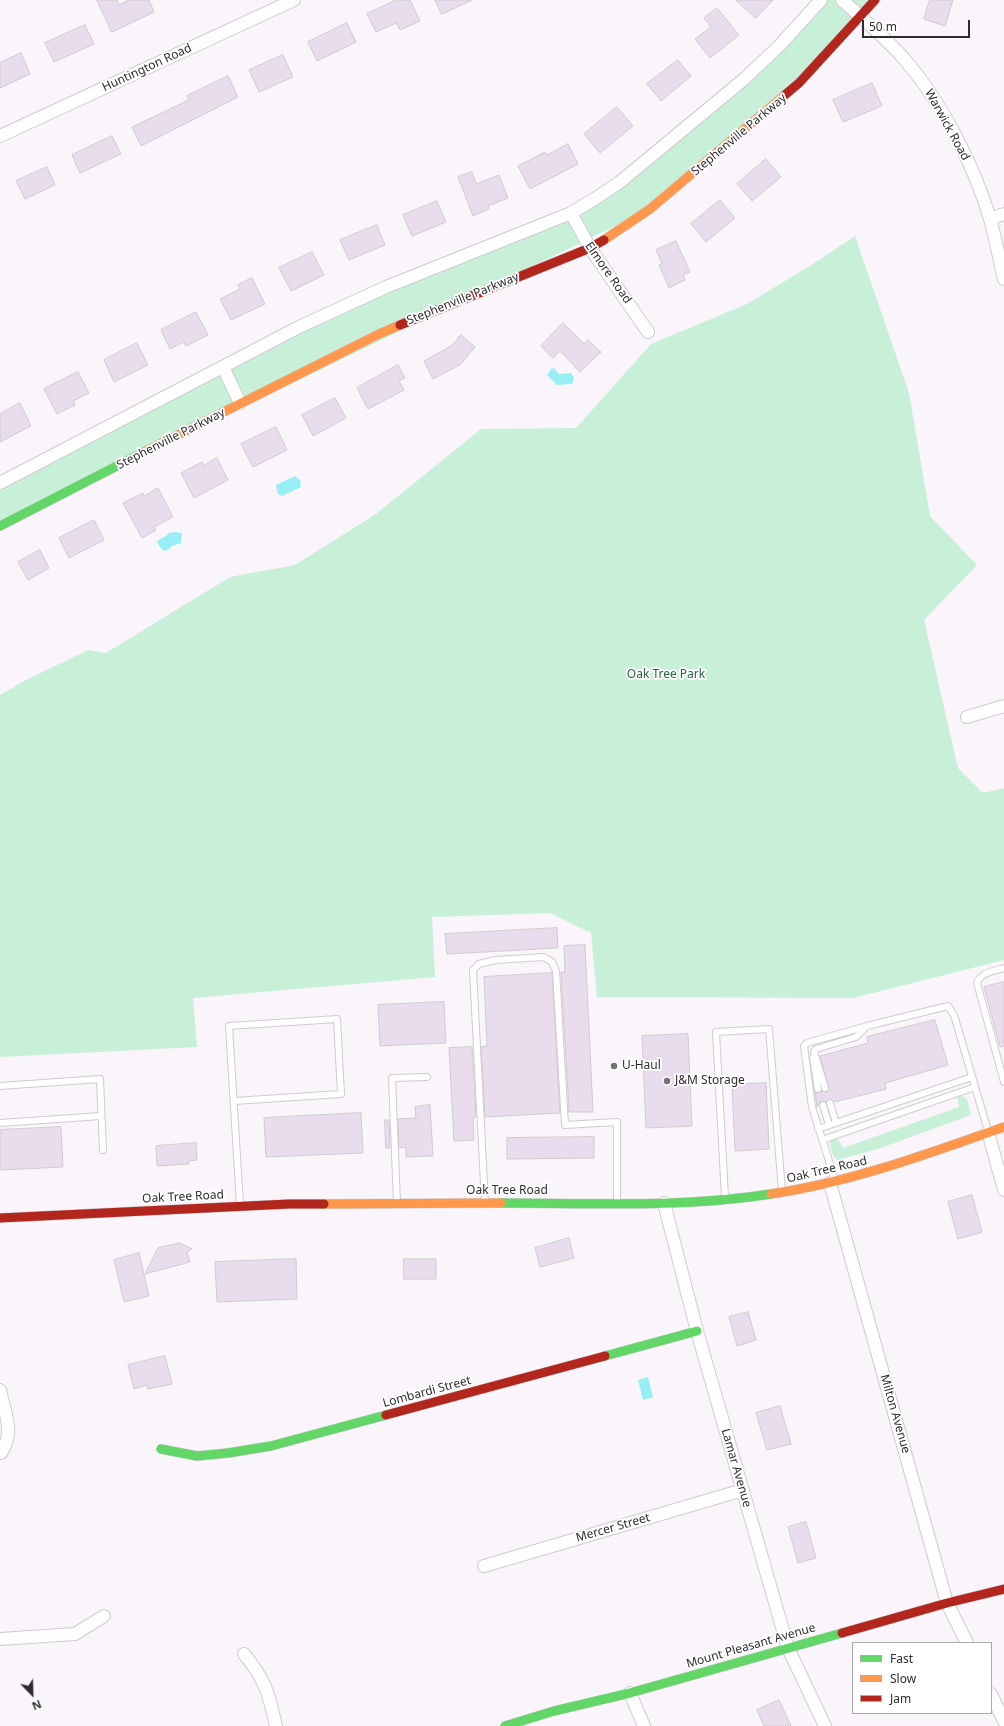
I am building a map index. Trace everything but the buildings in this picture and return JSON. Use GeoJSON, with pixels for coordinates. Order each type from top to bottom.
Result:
{"type":"FeatureCollection","features":[{"type":"Feature","properties":{"kind":"street","name":"Huntington Road"},"geometry":{"type":"LineString","coordinates":[[0,136],[294,0]]}},
{"type":"Feature","properties":{"kind":"street"},"geometry":{"type":"LineString","coordinates":[[0,483],[299,328],[386,287],[570,213],[596,198],[620,182],[738,85],[779,46],[821,0]]}},
{"type":"Feature","properties":{"kind":"street","name":"Warwick Road"},"geometry":{"type":"LineString","coordinates":[[842,0],[905,60],[924,83],[941,109],[975,179],[990,219],[1004,279]]}},
{"type":"Feature","properties":{"kind":"street","name":"Stephenville Parkway"},"geometry":{"type":"LineString","coordinates":[[0,526],[240,403],[379,334],[590,248],[618,232],[650,210],[799,84],[875,0]]}},
{"type":"Feature","properties":{"kind":"street","name":"Elmore Road"},"geometry":{"type":"LineString","coordinates":[[570,213],[590,248],[648,332]]}},
{"type":"Feature","properties":{"kind":"street"},"geometry":{"type":"LineString","coordinates":[[990,219],[1004,214]]}},
{"type":"Feature","properties":{"kind":"street"},"geometry":{"type":"LineString","coordinates":[[223,367],[240,403]]}},
{"type":"Feature","properties":{"kind":"street"},"geometry":{"type":"LineString","coordinates":[[967,717],[1004,706]]}},
{"type":"Feature","properties":{"kind":"street","name":"Oak Tree Road"},"geometry":{"type":"LineString","coordinates":[[0,1218],[240,1206],[485,1202],[664,1203],[725,1200],[782,1193],[833,1183],[889,1167],[1004,1126]]}},
{"type":"Feature","properties":{"kind":"street"},"geometry":{"type":"LineString","coordinates":[[988,1132],[1004,1190]]}},
{"type":"Feature","properties":{"kind":"street","name":"Milton Avenue"},"geometry":{"type":"LineString","coordinates":[[833,1183],[948,1603],[967,1642]]}},
{"type":"Feature","properties":{"kind":"street","name":"Lamar Avenue"},"geometry":{"type":"LineString","coordinates":[[664,1203],[697,1331],[788,1648],[825,1726]]}},
{"type":"Feature","properties":{"kind":"street","name":"Lombardi Street"},"geometry":{"type":"LineString","coordinates":[[161,1449],[197,1456],[271,1446],[697,1331]]}},
{"type":"Feature","properties":{"kind":"street"},"geometry":{"type":"LineString","coordinates":[[0,1390],[10,1431],[7,1444],[1,1453]]}},
{"type":"Feature","properties":{"kind":"street","name":"Mercer Street"},"geometry":{"type":"LineString","coordinates":[[484,1566],[742,1490]]}},
{"type":"Feature","properties":{"kind":"street","name":"Mount Pleasant Avenue"},"geometry":{"type":"LineString","coordinates":[[505,1726],[554,1711],[630,1693],[948,1603],[1004,1589]]}},
{"type":"Feature","properties":{"kind":"street"},"geometry":{"type":"LineString","coordinates":[[0,1639],[75,1634],[104,1616]]}},
{"type":"Feature","properties":{"kind":"street"},"geometry":{"type":"LineString","coordinates":[[244,1654],[258,1671],[268,1693],[276,1726]]}},
{"type":"Feature","properties":{"kind":"street"},"geometry":{"type":"LineString","coordinates":[[630,1693],[644,1726]]}},
{"type":"Feature","properties":{"kind":"street"},"geometry":{"type":"LineString","coordinates":[[992,1696],[1004,1721]]}},
{"type":"Feature","properties":{"kind":"lane"},"geometry":{"type":"LineString","coordinates":[[485,1202],[473,970],[478,964],[495,960],[544,957],[552,962],[556,971],[565,1125],[617,1122],[617,1202]]}},
{"type":"Feature","properties":{"kind":"lane"},"geometry":{"type":"LineString","coordinates":[[1004,968],[983,974],[977,982],[1004,1082]]}},
{"type":"Feature","properties":{"kind":"lane"},"geometry":{"type":"LineString","coordinates":[[833,1183],[812,1107],[804,1046],[807,1043],[867,1026],[948,1006],[954,1015],[988,1132]]}},
{"type":"Feature","properties":{"kind":"lane"},"geometry":{"type":"LineString","coordinates":[[234,1101],[341,1094],[337,1019],[229,1026],[240,1206]]}},
{"type":"Feature","properties":{"kind":"lane"},"geometry":{"type":"LineString","coordinates":[[822,1088],[814,1052],[816,1049],[856,1037],[867,1026]]}},
{"type":"Feature","properties":{"kind":"lane"},"geometry":{"type":"LineString","coordinates":[[725,1200],[716,1032],[769,1029],[782,1193]]}},
{"type":"Feature","properties":{"kind":"lane"},"geometry":{"type":"LineString","coordinates":[[397,1203],[392,1078],[427,1077]]}},
{"type":"Feature","properties":{"kind":"lane"},"geometry":{"type":"LineString","coordinates":[[818,1129],[972,1077]]}},
{"type":"Feature","properties":{"kind":"lane"},"geometry":{"type":"LineString","coordinates":[[0,1086],[100,1079],[103,1150]]}},
{"type":"Feature","properties":{"kind":"lane"},"geometry":{"type":"LineString","coordinates":[[822,1140],[975,1087]]}},
{"type":"Feature","properties":{"kind":"lane"},"geometry":{"type":"LineString","coordinates":[[830,1103],[836,1123]]}},
{"type":"Feature","properties":{"kind":"lane"},"geometry":{"type":"LineString","coordinates":[[823,1105],[829,1125]]}},
{"type":"Feature","properties":{"kind":"lane"},"geometry":{"type":"LineString","coordinates":[[0,1123],[101,1116]]}},
{"type":"Feature","properties":{"kind":"green space"},"geometry":{"type":"Polygon","coordinates":[[[821,0],[875,0],[799,83],[650,209],[0,526],[0,483],[299,327],[571,213],[743,80],[821,0]]]}},
{"type":"Feature","properties":{"kind":"green space","name":"Oak Tree Park"},"geometry":{"type":"Polygon","coordinates":[[[855,236],[909,393],[930,516],[977,565],[924,620],[958,768],[983,793],[1004,788],[1004,960],[853,998],[597,997],[591,933],[550,913],[432,917],[435,977],[193,998],[197,1047],[0,1057],[0,695],[24,681],[88,650],[106,653],[230,577],[295,565],[376,514],[481,429],[576,428],[651,344],[747,304],[813,264],[855,236]]]}},
{"type":"Feature","properties":{"kind":"green space"},"geometry":{"type":"Polygon","coordinates":[[[960,1095],[967,1099],[971,1115],[878,1149],[838,1160],[834,1158],[830,1146],[831,1139],[837,1137],[843,1148],[959,1107],[957,1096],[960,1095]]]}},
{"type":"Feature","properties":{"kind":"water"},"geometry":{"type":"Polygon","coordinates":[[[554,368],[559,374],[571,373],[574,378],[572,384],[557,385],[547,375],[551,369],[554,368]]]}},
{"type":"Feature","properties":{"kind":"water"},"geometry":{"type":"Polygon","coordinates":[[[295,476],[300,480],[301,487],[282,496],[278,494],[276,485],[295,476]]]}},
{"type":"Feature","properties":{"kind":"water"},"geometry":{"type":"Polygon","coordinates":[[[169,533],[182,533],[181,543],[172,546],[166,551],[162,550],[157,542],[169,533]]]}},
{"type":"Feature","properties":{"kind":"water"},"geometry":{"type":"Polygon","coordinates":[[[648,1377],[653,1397],[643,1400],[638,1380],[648,1377]]]}},
{"type":"Feature","properties":{"kind":"traffic: fast"},"geometry":{"type":"LineString","coordinates":[[0,526],[144,452]]}},
{"type":"Feature","properties":{"kind":"traffic: fast"},"geometry":{"type":"LineString","coordinates":[[501,1203],[670,1203],[771,1194]]}},
{"type":"Feature","properties":{"kind":"traffic: fast"},"geometry":{"type":"LineString","coordinates":[[605,1356],[697,1331]]}},
{"type":"Feature","properties":{"kind":"traffic: fast"},"geometry":{"type":"LineString","coordinates":[[161,1449],[197,1456],[228,1453],[271,1446],[386,1415]]}},
{"type":"Feature","properties":{"kind":"traffic: fast"},"geometry":{"type":"LineString","coordinates":[[505,1726],[554,1711],[630,1693],[842,1633]]}},
{"type":"Feature","properties":{"kind":"traffic: slow"},"geometry":{"type":"LineString","coordinates":[[604,240],[650,209],[786,94]]}},
{"type":"Feature","properties":{"kind":"traffic: slow"},"geometry":{"type":"LineString","coordinates":[[144,452],[379,334],[400,325]]}},
{"type":"Feature","properties":{"kind":"traffic: slow"},"geometry":{"type":"LineString","coordinates":[[771,1194],[801,1189],[860,1175],[918,1157],[1004,1127]]}},
{"type":"Feature","properties":{"kind":"traffic: slow"},"geometry":{"type":"LineString","coordinates":[[324,1204],[501,1203]]}},
{"type":"Feature","properties":{"kind":"traffic: jam"},"geometry":{"type":"LineString","coordinates":[[786,94],[799,83],[875,0]]}},
{"type":"Feature","properties":{"kind":"traffic: jam"},"geometry":{"type":"LineString","coordinates":[[400,325],[590,248],[604,240]]}},
{"type":"Feature","properties":{"kind":"traffic: jam"},"geometry":{"type":"LineString","coordinates":[[0,1218],[289,1204],[324,1204]]}},
{"type":"Feature","properties":{"kind":"traffic: jam"},"geometry":{"type":"LineString","coordinates":[[386,1415],[605,1356]]}},
{"type":"Feature","properties":{"kind":"traffic: jam"},"geometry":{"type":"LineString","coordinates":[[842,1633],[947,1603],[1004,1589]]}},
{"type":"Feature","properties":{"kind":"place","name":"U-Haul"},"geometry":{"type":"Point","coordinates":[614,1066]}},
{"type":"Feature","properties":{"kind":"place","name":"J&M Storage"},"geometry":{"type":"Point","coordinates":[667,1081]}}]}
